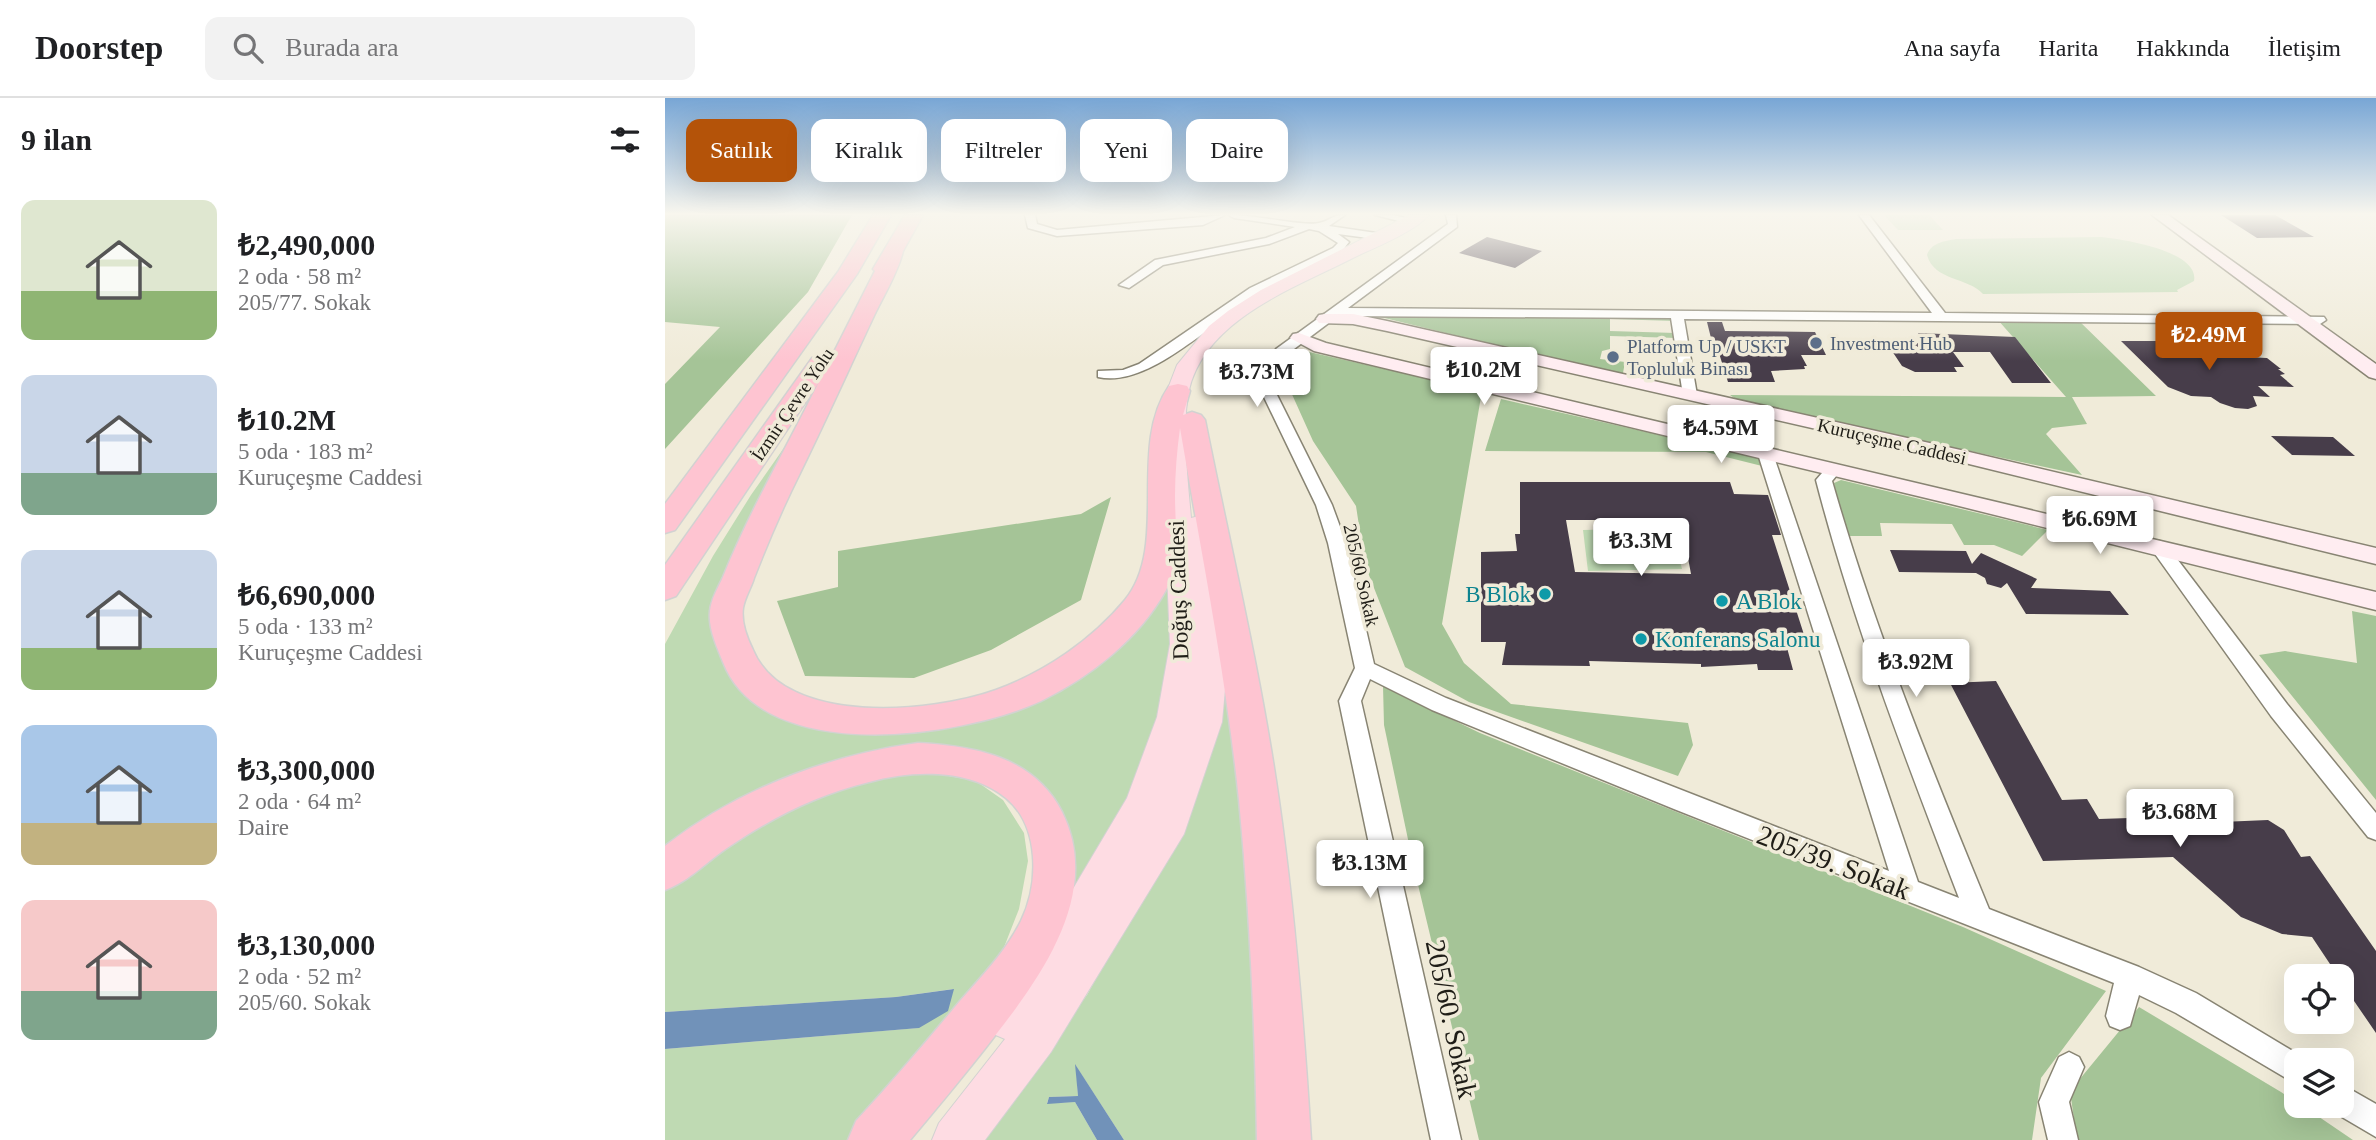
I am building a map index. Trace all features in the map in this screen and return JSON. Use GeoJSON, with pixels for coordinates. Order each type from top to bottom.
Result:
{"type":"FeatureCollection","features":[{"type":"Feature","properties":{"kind":"highway","name":"İzmir Çevre Yolu"},"geometry":{"type":"LineString","coordinates":[[665,524],[853,264]]}},
{"type":"Feature","properties":{"kind":"highway","name":"İzmir Çevre Yolu"},"geometry":{"type":"LineString","coordinates":[[665,589],[886,264]]}},
{"type":"Feature","properties":{"kind":"highway"},"geometry":{"type":"LineString","coordinates":[[888,264],[754,534],[726,611],[734,659],[754,686],[784,705],[831,717],[900,722],[958,715],[1007,700],[1052,679],[1084,658],[1131,616],[1155,580],[1159,560],[1161,484],[1168,418],[1194,393]]}},
{"type":"Feature","properties":{"kind":"highway"},"geometry":{"type":"LineString","coordinates":[[665,489],[780,362]]}},
{"type":"Feature","properties":{"kind":"highway"},"geometry":{"type":"LineString","coordinates":[[1194,393],[1259,801],[1280,1036],[1285,1140]]}},
{"type":"Feature","properties":{"kind":"highway"},"geometry":{"type":"LineString","coordinates":[[665,871],[723,830],[778,800],[834,775],[880,763],[914,758],[951,758],[985,766],[1012,780],[1037,802],[1051,834],[1052,878],[1043,921],[1014,974],[875,1140]]}},
{"type":"Feature","properties":{"kind":"main road","name":"Doğuş Caddesi"},"geometry":{"type":"LineString","coordinates":[[955,1140],[1035,1036],[1165,834],[1205,722],[1214,646],[1191,455],[1194,393],[1188,365],[1204,343],[1235,315],[1268,294],[1329,264]]}},
{"type":"Feature","properties":{"kind":"main road","name":"Doğuş Caddesi"},"geometry":{"type":"LineString","coordinates":[[906,1140],[1060,950],[1143,802],[1174,717],[1185,644],[1174,450],[1194,393],[1221,346],[1258,314],[1297,291],[1353,264]]}},
{"type":"Feature","properties":{"kind":"street"},"geometry":{"type":"LineString","coordinates":[[1125,285],[1158,264]]}},
{"type":"Feature","properties":{"kind":"street"},"geometry":{"type":"LineString","coordinates":[[1103,373],[1125,374],[1144,367],[1254,291],[1307,264]]}},
{"type":"Feature","properties":{"kind":"street","name":"205/60 Sokak"},"geometry":{"type":"LineString","coordinates":[[1366,668],[1337,544],[1324,505],[1269,393],[1266,381],[1271,365],[1281,352],[1400,264]]}},
{"type":"Feature","properties":{"kind":"street"},"geometry":{"type":"LineString","coordinates":[[1901,264],[1941,316]]}},
{"type":"Feature","properties":{"kind":"street"},"geometry":{"type":"LineString","coordinates":[[2226,264],[2376,373]]}},
{"type":"Feature","properties":{"kind":"street"},"geometry":{"type":"LineString","coordinates":[[2242,264],[2376,359]]}},
{"type":"Feature","properties":{"kind":"street"},"geometry":{"type":"LineString","coordinates":[[1354,297],[1375,311]]}},
{"type":"Feature","properties":{"kind":"street"},"geometry":{"type":"LineString","coordinates":[[1329,315],[1375,311],[2320,320]]}},
{"type":"Feature","properties":{"kind":"street"},"geometry":{"type":"LineString","coordinates":[[1677,314],[1691,395],[1666,397],[1656,403],[1654,413],[1661,422],[1685,435]]}},
{"type":"Feature","properties":{"kind":"street","name":"Kuruçeşme Caddesi"},"geometry":{"type":"LineString","coordinates":[[1329,315],[1965,457],[2376,556]]}},
{"type":"Feature","properties":{"kind":"street","name":"Kuruçeşme Caddesi"},"geometry":{"type":"LineString","coordinates":[[1299,338],[1320,347],[1834,468],[2376,601]]}},
{"type":"Feature","properties":{"kind":"street"},"geometry":{"type":"LineString","coordinates":[[1766,454],[1908,890]]}},
{"type":"Feature","properties":{"kind":"street"},"geometry":{"type":"LineString","coordinates":[[1948,496],[1977,493],[1990,485],[1986,469],[1965,457]]}},
{"type":"Feature","properties":{"kind":"street"},"geometry":{"type":"LineString","coordinates":[[1834,468],[1824,480],[1846,562],[1885,677],[1980,919]]}},
{"type":"Feature","properties":{"kind":"street"},"geometry":{"type":"LineString","coordinates":[[2159,547],[2279,710],[2376,830]]}},
{"type":"Feature","properties":{"kind":"street","name":"205/39. Sokak"},"geometry":{"type":"LineString","coordinates":[[1366,668],[1439,704],[1682,803],[2129,976],[2186,1003],[2284,1062]]}},
{"type":"Feature","properties":{"kind":"street","name":"205/60. Sokak"},"geometry":{"type":"LineString","coordinates":[[1366,668],[1350,701],[1446,1140]]}},
{"type":"Feature","properties":{"kind":"street"},"geometry":{"type":"LineString","coordinates":[[2120,1016],[2129,976]]}},
{"type":"Feature","properties":{"kind":"street"},"geometry":{"type":"LineString","coordinates":[[2063,1140],[2054,1102],[2069,1067]]}},
{"type":"Feature","properties":{"kind":"street"},"geometry":{"type":"LineString","coordinates":[[2354,1108],[2376,1122]]}},
{"type":"Feature","properties":{"kind":"green space"},"geometry":{"type":"Polygon","coordinates":[[[665,264],[824,264],[808,292],[665,449],[665,384],[720,327],[665,322],[665,264]]]}},
{"type":"Feature","properties":{"kind":"green space"},"geometry":{"type":"Polygon","coordinates":[[[1932,264],[2186,264],[2193,271],[2194,281],[2177,290],[2178,292],[1983,294],[1969,284],[1937,270],[1932,264]]]}},
{"type":"Feature","properties":{"kind":"green space"},"geometry":{"type":"Polygon","coordinates":[[[1368,314],[1674,317],[1675,321],[1610,319],[1610,331],[1676,333],[1677,338],[1610,336],[1610,349],[1602,351],[1600,359],[1625,362],[1623,373],[1684,387],[1685,391],[1368,314]]]}},
{"type":"Feature","properties":{"kind":"green space"},"geometry":{"type":"Polygon","coordinates":[[[2076,318],[2156,396],[2072,397],[2087,424],[2052,428],[2046,434],[2082,475],[1775,409],[1737,400],[1730,395],[2066,397],[1997,319],[2076,318]]]}},
{"type":"Feature","properties":{"kind":"green space"},"geometry":{"type":"Polygon","coordinates":[[[1305,351],[1482,391],[1442,624],[1464,663],[1511,704],[1688,723],[1693,745],[1678,776],[1469,702],[1405,667],[1365,565],[1356,506],[1313,441],[1286,381],[1305,351]]]}},
{"type":"Feature","properties":{"kind":"green space"},"geometry":{"type":"Polygon","coordinates":[[[1501,399],[1761,458],[1762,466],[1706,452],[1485,451],[1501,399]]]}},
{"type":"Feature","properties":{"kind":"green space"},"geometry":{"type":"Polygon","coordinates":[[[816,402],[715,627],[729,673],[773,711],[825,727],[1068,680],[1173,565],[1173,693],[1121,820],[1075,910],[1060,813],[1048,790],[1023,770],[914,751],[665,866],[665,644],[713,556],[751,495],[816,402]]]}},
{"type":"Feature","properties":{"kind":"green space"},"geometry":{"type":"Polygon","coordinates":[[[1841,480],[2048,530],[2022,556],[1994,545],[1964,545],[1952,524],[1880,523],[1882,536],[1846,536],[1834,483],[1841,480]]]}},
{"type":"Feature","properties":{"kind":"green space"},"geometry":{"type":"Polygon","coordinates":[[[1111,497],[1081,600],[991,650],[914,678],[805,676],[777,601],[838,587],[838,551],[1081,514],[1111,497]]]}},
{"type":"Feature","properties":{"kind":"green space"},"geometry":{"type":"Polygon","coordinates":[[[1672,528],[1682,569],[1588,571],[1583,530],[1672,528]]]}},
{"type":"Feature","properties":{"kind":"green space"},"geometry":{"type":"Polygon","coordinates":[[[2352,611],[2376,616],[2376,800],[2259,655],[2285,651],[2357,663],[2352,611]]]}},
{"type":"Feature","properties":{"kind":"green space"},"geometry":{"type":"Polygon","coordinates":[[[1224,647],[1235,696],[1271,1140],[1124,1140],[1076,1066],[1078,1096],[1049,1097],[1047,1103],[1075,1102],[1097,1140],[978,1140],[1087,995],[1178,833],[1224,647]]]}},
{"type":"Feature","properties":{"kind":"green space"},"geometry":{"type":"Polygon","coordinates":[[[1383,686],[1480,733],[1963,927],[2106,991],[2041,1078],[2032,1140],[1479,1140],[1414,868],[1384,725],[1383,686]]]}},
{"type":"Feature","properties":{"kind":"green space"},"geometry":{"type":"Polygon","coordinates":[[[921,771],[976,781],[1003,800],[1024,833],[1028,861],[1019,909],[997,965],[853,1140],[665,1140],[665,1049],[918,1028],[953,989],[896,997],[665,1012],[665,887],[794,805],[853,782],[921,771]]]}},
{"type":"Feature","properties":{"kind":"green space"},"geometry":{"type":"Polygon","coordinates":[[[2139,1007],[2284,1094],[2284,1118],[2321,1118],[2353,1140],[2077,1140],[2070,1091],[2139,1007]]]}},
{"type":"Feature","properties":{"kind":"water"},"geometry":{"type":"Polygon","coordinates":[[[954,989],[948,1011],[919,1028],[665,1049],[665,1012],[896,997],[954,989]]]}},
{"type":"Feature","properties":{"kind":"water"},"geometry":{"type":"Polygon","coordinates":[[[1075,1064],[1124,1140],[1097,1140],[1075,1102],[1047,1104],[1049,1097],[1078,1096],[1075,1064]]]}},
{"type":"Feature","properties":{"kind":"building"},"geometry":{"type":"Polygon","coordinates":[[[1499,264],[1522,264],[1515,268],[1499,264]]]}},
{"type":"Feature","properties":{"kind":"building"},"geometry":{"type":"Polygon","coordinates":[[[1707,322],[1722,322],[1725,331],[1815,332],[1826,355],[1801,355],[1807,366],[1804,366],[1805,369],[1771,371],[1775,382],[1728,382],[1718,350],[1714,350],[1707,322]]]}},
{"type":"Feature","properties":{"kind":"building"},"geometry":{"type":"Polygon","coordinates":[[[1918,333],[2015,337],[2051,383],[2012,383],[1990,352],[1953,352],[1964,367],[1954,367],[1957,372],[1915,372],[1902,366],[1890,348],[1901,348],[1898,343],[1925,343],[1918,333]]]}},
{"type":"Feature","properties":{"kind":"building"},"geometry":{"type":"Polygon","coordinates":[[[2121,341],[2191,341],[2212,347],[2222,356],[2267,358],[2281,369],[2278,369],[2285,374],[2280,375],[2294,387],[2258,386],[2270,397],[2253,396],[2257,406],[2248,409],[2235,408],[2211,397],[2191,396],[2168,387],[2121,341]]]}},
{"type":"Feature","properties":{"kind":"building"},"geometry":{"type":"Polygon","coordinates":[[[2271,436],[2333,437],[2355,456],[2292,455],[2271,436]]]}},
{"type":"Feature","properties":{"kind":"building"},"geometry":{"type":"Polygon","coordinates":[[[1520,482],[1730,482],[1734,494],[1768,495],[1781,535],[1772,535],[1807,644],[1786,644],[1793,670],[1758,670],[1757,664],[1701,667],[1701,664],[1589,661],[1590,666],[1502,665],[1506,642],[1481,642],[1481,552],[1517,551],[1515,534],[1520,534],[1520,482]],[[1566,520],[1575,572],[1691,574],[1681,520],[1566,520]]]}},
{"type":"Feature","properties":{"kind":"building"},"geometry":{"type":"Polygon","coordinates":[[[1890,550],[1966,551],[1972,564],[1981,553],[2037,579],[2031,588],[2110,591],[2129,615],[2026,614],[2007,583],[2001,588],[1987,584],[1985,578],[1976,573],[1899,572],[1890,550]]]}},
{"type":"Feature","properties":{"kind":"building"},"geometry":{"type":"Polygon","coordinates":[[[1996,681],[2062,800],[2087,799],[2099,819],[2130,818],[2127,812],[2144,813],[2151,825],[2268,820],[2284,830],[2301,857],[2310,856],[2376,951],[2376,1033],[2354,1001],[2354,964],[2330,964],[2312,937],[2282,934],[2241,917],[2173,857],[2043,861],[1950,683],[1996,681]]]}},
{"type":"Feature","properties":{"kind":"place","name":"Investment Hub"},"geometry":{"type":"Point","coordinates":[1816,343]}},
{"type":"Feature","properties":{"kind":"place","name":"Platform Up / USKT Topluluk Binası"},"geometry":{"type":"Point","coordinates":[1613,357]}},
{"type":"Feature","properties":{"kind":"place","name":"B Blok"},"geometry":{"type":"Point","coordinates":[1545,594]}},
{"type":"Feature","properties":{"kind":"place","name":"A Blok"},"geometry":{"type":"Point","coordinates":[1722,601]}},
{"type":"Feature","properties":{"kind":"place","name":"Konferans Salonu"},"geometry":{"type":"Point","coordinates":[1641,639]}}]}
